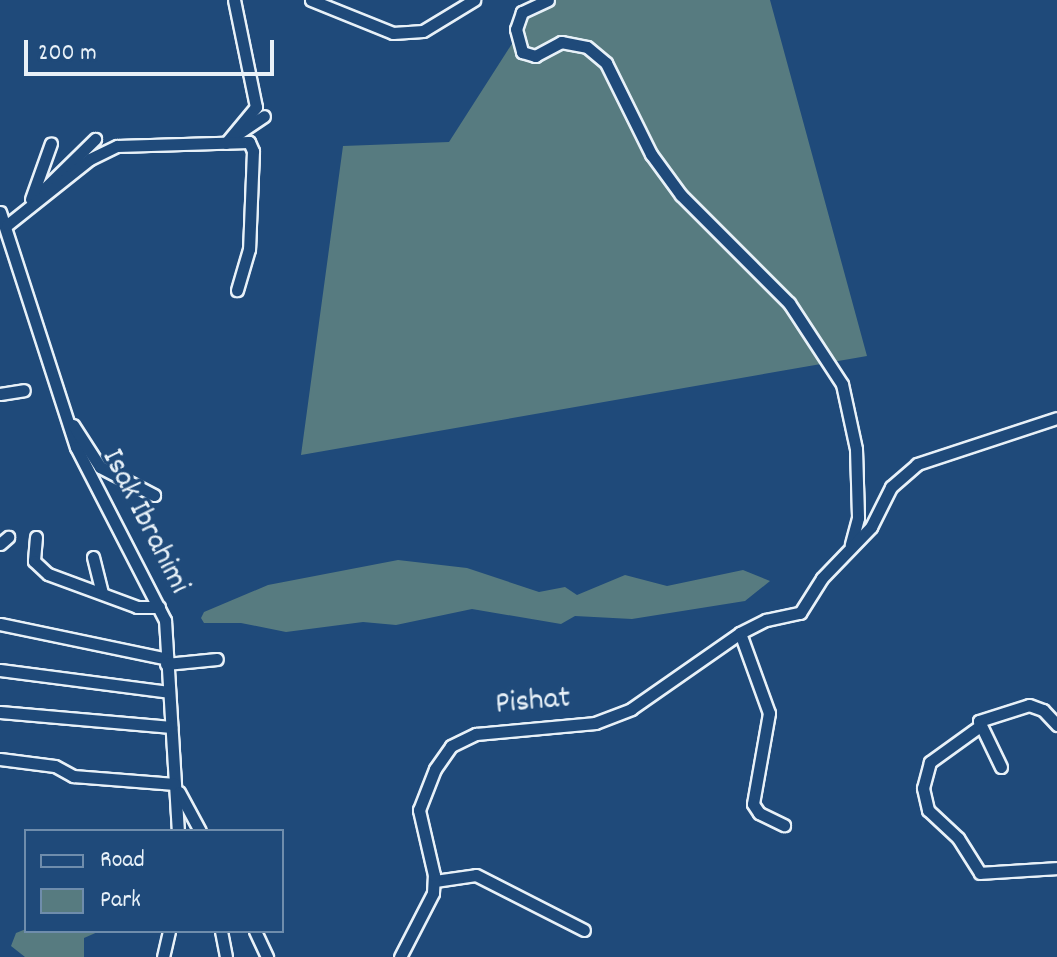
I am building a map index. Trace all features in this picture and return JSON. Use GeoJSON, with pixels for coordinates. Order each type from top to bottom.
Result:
{"type":"FeatureCollection","features":[{"type":"Feature","properties":{"kind":"street"},"geometry":{"type":"LineString","coordinates":[[226,143],[256,107],[234,0]]}},
{"type":"Feature","properties":{"kind":"street"},"geometry":{"type":"LineString","coordinates":[[311,0],[393,33],[423,31],[474,0]]}},
{"type":"Feature","properties":{"kind":"street"},"geometry":{"type":"LineString","coordinates":[[548,0],[522,12],[516,29],[522,52],[535,56],[561,42],[587,47],[606,63],[618,96],[658,165],[681,195],[789,303],[842,384],[856,449],[858,518],[851,545]]}},
{"type":"Feature","properties":{"kind":"street"},"geometry":{"type":"LineString","coordinates":[[226,143],[264,116]]}},
{"type":"Feature","properties":{"kind":"street"},"geometry":{"type":"LineString","coordinates":[[30,203],[95,139]]}},
{"type":"Feature","properties":{"kind":"street"},"geometry":{"type":"LineString","coordinates":[[7,225],[24,215],[90,159],[117,146],[249,142],[253,147],[249,249],[237,290]]}},
{"type":"Feature","properties":{"kind":"street"},"geometry":{"type":"LineString","coordinates":[[24,215],[51,143]]}},
{"type":"Feature","properties":{"kind":"street","name":"Isak Ibrahimi"},"geometry":{"type":"LineString","coordinates":[[0,212],[7,225],[76,447],[159,607],[169,692],[178,829]]}},
{"type":"Feature","properties":{"kind":"street"},"geometry":{"type":"LineString","coordinates":[[0,394],[24,390]]}},
{"type":"Feature","properties":{"kind":"street","name":"Isak Ibrahimi"},"geometry":{"type":"LineString","coordinates":[[64,411],[100,467],[154,495]]}},
{"type":"Feature","properties":{"kind":"street","name":"Pishat"},"geometry":{"type":"LineString","coordinates":[[435,881],[419,810],[435,769],[451,746],[476,734],[576,726],[618,716],[740,633],[766,620],[800,613],[851,545],[871,527],[891,487],[917,464],[1057,418]]}},
{"type":"Feature","properties":{"kind":"street"},"geometry":{"type":"LineString","coordinates":[[36,537],[33,557],[41,569],[137,607],[159,607]]}},
{"type":"Feature","properties":{"kind":"street"},"geometry":{"type":"LineString","coordinates":[[93,557],[102,592]]}},
{"type":"Feature","properties":{"kind":"street"},"geometry":{"type":"LineString","coordinates":[[0,624],[166,662],[217,659]]}},
{"type":"Feature","properties":{"kind":"street"},"geometry":{"type":"LineString","coordinates":[[740,633],[769,713],[753,804],[759,813],[784,825]]}},
{"type":"Feature","properties":{"kind":"street"},"geometry":{"type":"LineString","coordinates":[[0,670],[169,692]]}},
{"type":"Feature","properties":{"kind":"street"},"geometry":{"type":"LineString","coordinates":[[1001,767],[979,721],[1029,705],[1043,710],[1057,725]]}},
{"type":"Feature","properties":{"kind":"street"},"geometry":{"type":"LineString","coordinates":[[0,712],[171,727]]}},
{"type":"Feature","properties":{"kind":"street"},"geometry":{"type":"LineString","coordinates":[[980,726],[930,762],[923,788],[928,810],[958,838],[980,873],[1057,868]]}},
{"type":"Feature","properties":{"kind":"street"},"geometry":{"type":"LineString","coordinates":[[0,759],[55,766],[73,776],[175,784],[199,829]]}},
{"type":"Feature","properties":{"kind":"street"},"geometry":{"type":"LineString","coordinates":[[191,818],[194,829]]}},
{"type":"Feature","properties":{"kind":"street"},"geometry":{"type":"LineString","coordinates":[[400,957],[423,919],[435,881],[476,875],[584,930]]}},
{"type":"Feature","properties":{"kind":"street"},"geometry":{"type":"LineString","coordinates":[[163,957],[169,933]]}},
{"type":"Feature","properties":{"kind":"street"},"geometry":{"type":"LineString","coordinates":[[221,933],[226,957]]}},
{"type":"Feature","properties":{"kind":"street"},"geometry":{"type":"LineString","coordinates":[[256,933],[267,957]]}},
{"type":"Feature","properties":{"kind":"green space"},"geometry":{"type":"Polygon","coordinates":[[[540,0],[770,0],[867,356],[301,455],[343,146],[449,142],[540,0]]]}},
{"type":"Feature","properties":{"kind":"green space"},"geometry":{"type":"Polygon","coordinates":[[[398,560],[467,568],[539,592],[565,587],[577,595],[625,575],[667,586],[743,570],[770,581],[745,601],[632,619],[575,616],[561,624],[472,609],[396,625],[363,622],[286,632],[241,623],[204,623],[201,618],[204,612],[268,585],[398,560]]]}},
{"type":"Feature","properties":{"kind":"green space"},"geometry":{"type":"Polygon","coordinates":[[[24,930],[24,933],[95,933],[84,938],[84,957],[25,957],[11,946],[16,933],[24,930]]]}}]}
